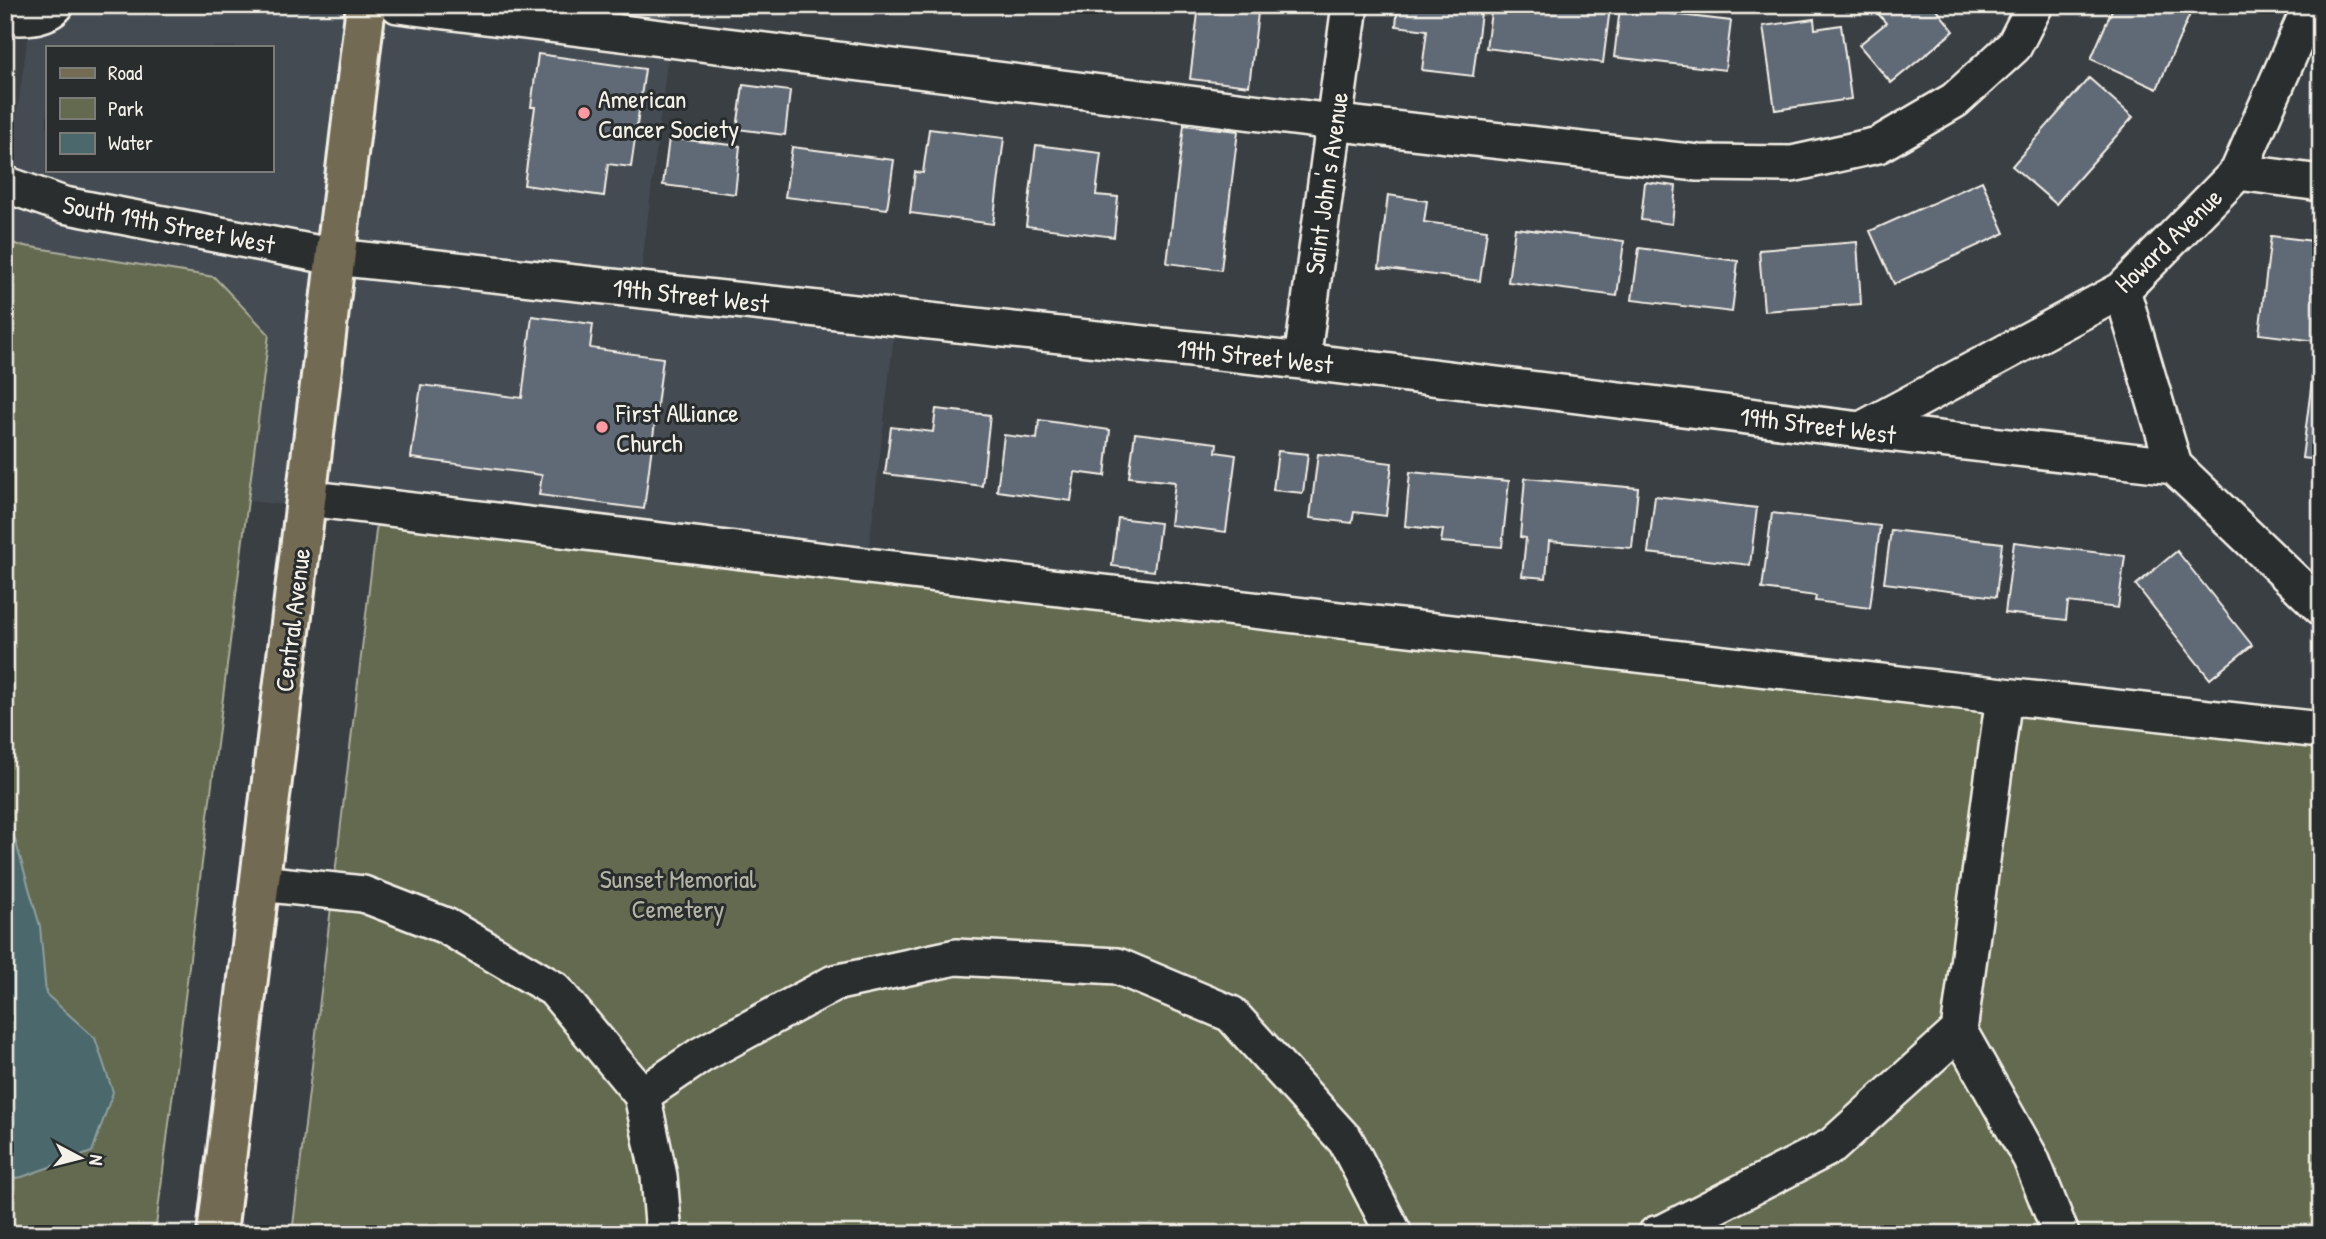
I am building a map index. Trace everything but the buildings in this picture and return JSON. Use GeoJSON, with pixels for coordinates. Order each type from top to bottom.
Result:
{"type":"FeatureCollection","features":[{"type":"Feature","properties":{"kind":"main road","name":"Central Avenue"},"geometry":{"type":"LineString","coordinates":[[217,1234],[366,5]]}},
{"type":"Feature","properties":{"kind":"street"},"geometry":{"type":"LineString","coordinates":[[5,16],[21,18],[51,11],[56,5]]}},
{"type":"Feature","properties":{"kind":"street"},"geometry":{"type":"LineString","coordinates":[[398,5],[1334,122],[1698,163],[1792,164],[1878,145],[1955,100],[2014,46],[2035,5]]}},
{"type":"Feature","properties":{"kind":"street","name":"Saint John's Avenue"},"geometry":{"type":"LineString","coordinates":[[1302,361],[1350,5]]}},
{"type":"Feature","properties":{"kind":"street","name":"Howard Avenue"},"geometry":{"type":"LineString","coordinates":[[1861,430],[2122,290],[2238,172],[2311,5]]}},
{"type":"Feature","properties":{"kind":"street"},"geometry":{"type":"LineString","coordinates":[[2238,172],[2321,183]]}},
{"type":"Feature","properties":{"kind":"street","name":"South 19th Street West"},"geometry":{"type":"LineString","coordinates":[[5,184],[64,205],[335,257]]}},
{"type":"Feature","properties":{"kind":"street","name":"19th Street West"},"geometry":{"type":"LineString","coordinates":[[335,257],[1302,361],[2174,466]]}},
{"type":"Feature","properties":{"kind":"street"},"geometry":{"type":"LineString","coordinates":[[2122,290],[2174,466],[2321,607]]}},
{"type":"Feature","properties":{"kind":"street"},"geometry":{"type":"LineString","coordinates":[[306,498],[867,566],[2321,730]]}},
{"type":"Feature","properties":{"kind":"street"},"geometry":{"type":"LineString","coordinates":[[2004,696],[1959,1031],[2031,1159],[2062,1234]]}},
{"type":"Feature","properties":{"kind":"street"},"geometry":{"type":"LineString","coordinates":[[260,883],[363,894],[446,926],[554,989],[642,1095],[659,1176],[664,1234]]}},
{"type":"Feature","properties":{"kind":"street"},"geometry":{"type":"LineString","coordinates":[[642,1095],[701,1055],[834,983],[956,957],[1117,966],[1231,1014],[1346,1141],[1394,1234]]}},
{"type":"Feature","properties":{"kind":"street"},"geometry":{"type":"LineString","coordinates":[[1656,1234],[1832,1146],[1959,1031]]}},
{"type":"Feature","properties":{"kind":"shaded area"},"geometry":{"type":"Polygon","coordinates":[[[43,5],[674,5],[639,289],[896,317],[867,566],[248,501],[269,333],[214,277],[5,241],[5,198],[27,42],[43,5]]]}},
{"type":"Feature","properties":{"kind":"green space"},"geometry":{"type":"Polygon","coordinates":[[[5,241],[214,277],[269,334],[155,1234],[5,1234],[5,241]]]}},
{"type":"Feature","properties":{"kind":"green space","name":"Sunset Memorial Cemetery"},"geometry":{"type":"Polygon","coordinates":[[[378,514],[2321,739],[2321,1234],[292,1234],[378,514]]]}},
{"type":"Feature","properties":{"kind":"water"},"geometry":{"type":"Polygon","coordinates":[[[5,821],[12,829],[40,926],[46,994],[95,1038],[113,1092],[92,1152],[22,1177],[5,1180],[5,821]]]}},
{"type":"Feature","properties":{"kind":"place","name":"American Cancer Society"},"geometry":{"type":"Point","coordinates":[584,113]}},
{"type":"Feature","properties":{"kind":"place","name":"First Alliance Church"},"geometry":{"type":"Point","coordinates":[602,427]}}]}
